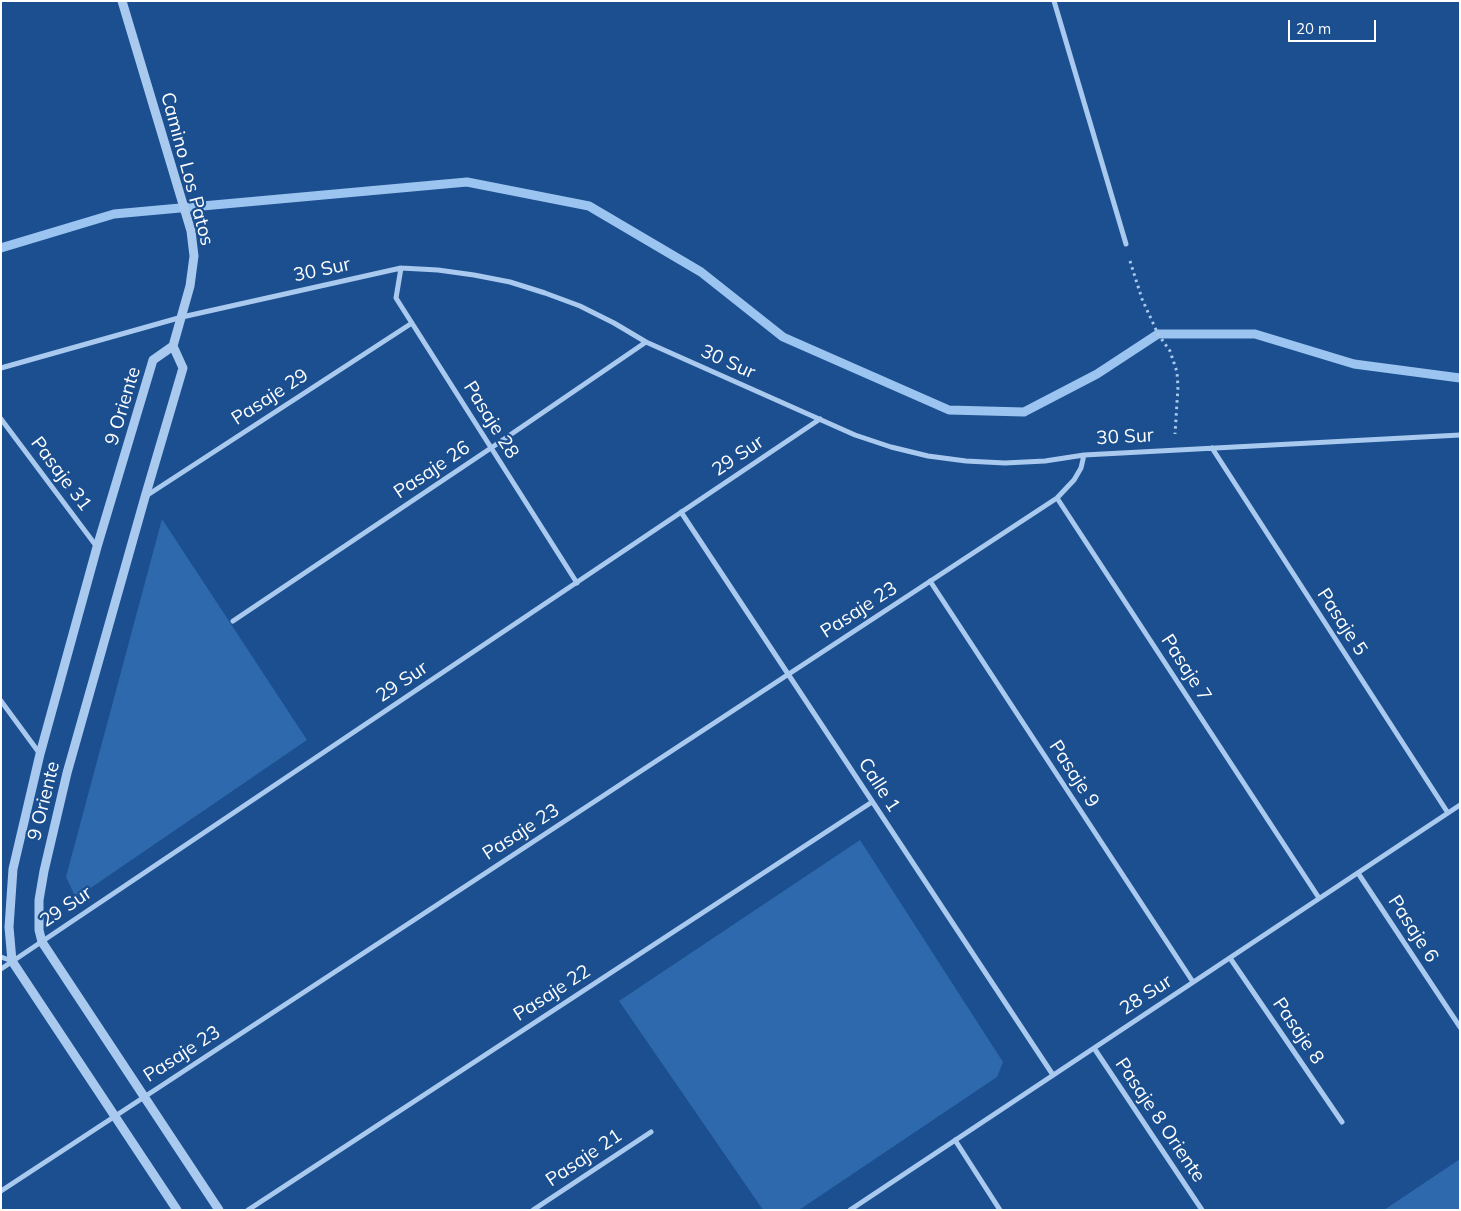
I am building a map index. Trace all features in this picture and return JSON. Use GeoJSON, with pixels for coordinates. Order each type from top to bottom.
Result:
{"type":"FeatureCollection","features":[{"type":"Feature","properties":{"kind":"street","name":"Camino Los Patos"},"geometry":{"type":"LineString","coordinates":[[122,1],[183,206],[194,256],[190,286],[173,346]]}},
{"type":"Feature","properties":{"kind":"street"},"geometry":{"type":"LineString","coordinates":[[1054,1],[1126,244]]}},
{"type":"Feature","properties":{"kind":"street","name":"30 Sur"},"geometry":{"type":"LineString","coordinates":[[1,368],[182,316],[401,268],[438,270],[474,275],[510,282],[545,293],[580,306],[646,342],[855,435],[891,447],[928,456],[1006,463],[1084,455],[1460,435]]}},
{"type":"Feature","properties":{"kind":"street","name":"Pasaje 28"},"geometry":{"type":"LineString","coordinates":[[401,268],[396,298],[576,583]]}},
{"type":"Feature","properties":{"kind":"street","name":"Pasaje 29"},"geometry":{"type":"LineString","coordinates":[[145,496],[412,323]]}},
{"type":"Feature","properties":{"kind":"street","name":"Pasaje 26"},"geometry":{"type":"LineString","coordinates":[[233,621],[646,342]]}},
{"type":"Feature","properties":{"kind":"street","name":"9 Oriente"},"geometry":{"type":"LineString","coordinates":[[177,1210],[12,961],[9,927],[13,868],[40,754],[97,547],[153,360],[173,346],[183,368],[67,773],[44,871],[39,900],[38,930],[42,942],[219,1210]]}},
{"type":"Feature","properties":{"kind":"street","name":"Pasaje 31"},"geometry":{"type":"LineString","coordinates":[[1,419],[97,547]]}},
{"type":"Feature","properties":{"kind":"street","name":"29 Sur"},"geometry":{"type":"LineString","coordinates":[[1,969],[820,419]]}},
{"type":"Feature","properties":{"kind":"street","name":"Pasaje 5"},"geometry":{"type":"LineString","coordinates":[[1212,448],[1448,813]]}},
{"type":"Feature","properties":{"kind":"street"},"geometry":{"type":"LineString","coordinates":[[1057,498],[1074,480],[1081,468],[1084,455]]}},
{"type":"Feature","properties":{"kind":"street","name":"Pasaje 23"},"geometry":{"type":"LineString","coordinates":[[1,1191],[1057,498]]}},
{"type":"Feature","properties":{"kind":"street","name":"Pasaje 7"},"geometry":{"type":"LineString","coordinates":[[1057,498],[1320,898]]}},
{"type":"Feature","properties":{"kind":"street","name":"Calle 1"},"geometry":{"type":"LineString","coordinates":[[681,512],[1052,1075]]}},
{"type":"Feature","properties":{"kind":"street","name":"Pasaje 9"},"geometry":{"type":"LineString","coordinates":[[930,581],[1193,982]]}},
{"type":"Feature","properties":{"kind":"street"},"geometry":{"type":"LineString","coordinates":[[1,701],[40,754]]}},
{"type":"Feature","properties":{"kind":"street","name":"Pasaje 22"},"geometry":{"type":"LineString","coordinates":[[248,1210],[872,802]]}},
{"type":"Feature","properties":{"kind":"street","name":"28 Sur"},"geometry":{"type":"LineString","coordinates":[[850,1210],[1460,805]]}},
{"type":"Feature","properties":{"kind":"street","name":"Pasaje 6"},"geometry":{"type":"LineString","coordinates":[[1358,873],[1460,1027]]}},
{"type":"Feature","properties":{"kind":"street"},"geometry":{"type":"LineString","coordinates":[[1,957],[12,961]]}},
{"type":"Feature","properties":{"kind":"street","name":"Pasaje 8"},"geometry":{"type":"LineString","coordinates":[[1230,958],[1342,1122]]}},
{"type":"Feature","properties":{"kind":"street","name":"Pasaje 8 Oriente"},"geometry":{"type":"LineString","coordinates":[[1094,1048],[1202,1210]]}},
{"type":"Feature","properties":{"kind":"street","name":"Pasaje 21"},"geometry":{"type":"LineString","coordinates":[[533,1210],[650,1132]]}},
{"type":"Feature","properties":{"kind":"street"},"geometry":{"type":"LineString","coordinates":[[955,1140],[1000,1210]]}},
{"type":"Feature","properties":{"kind":"path"},"geometry":{"type":"LineString","coordinates":[[1126,244],[1142,299],[1158,334],[1170,351],[1176,372],[1178,387],[1175,450]]}},
{"type":"Feature","properties":{"kind":"shaded area"},"geometry":{"type":"Polygon","coordinates":[[[162,519],[307,740],[76,898],[66,877],[162,519]]]}},
{"type":"Feature","properties":{"kind":"shaded area"},"geometry":{"type":"Polygon","coordinates":[[[860,840],[1003,1062],[997,1077],[799,1210],[763,1210],[619,1001],[860,840]]]}},
{"type":"Feature","properties":{"kind":"shaded area"},"geometry":{"type":"Polygon","coordinates":[[[1460,1159],[1460,1210],[1384,1210],[1460,1159]]]}},
{"type":"Feature","properties":{"kind":"waterway"},"geometry":{"type":"LineString","coordinates":[[1,248],[114,214],[467,182],[589,206],[701,272],[783,337],[949,410],[1024,412],[1097,374],[1158,334],[1255,334],[1354,364],[1460,378]]}}]}
